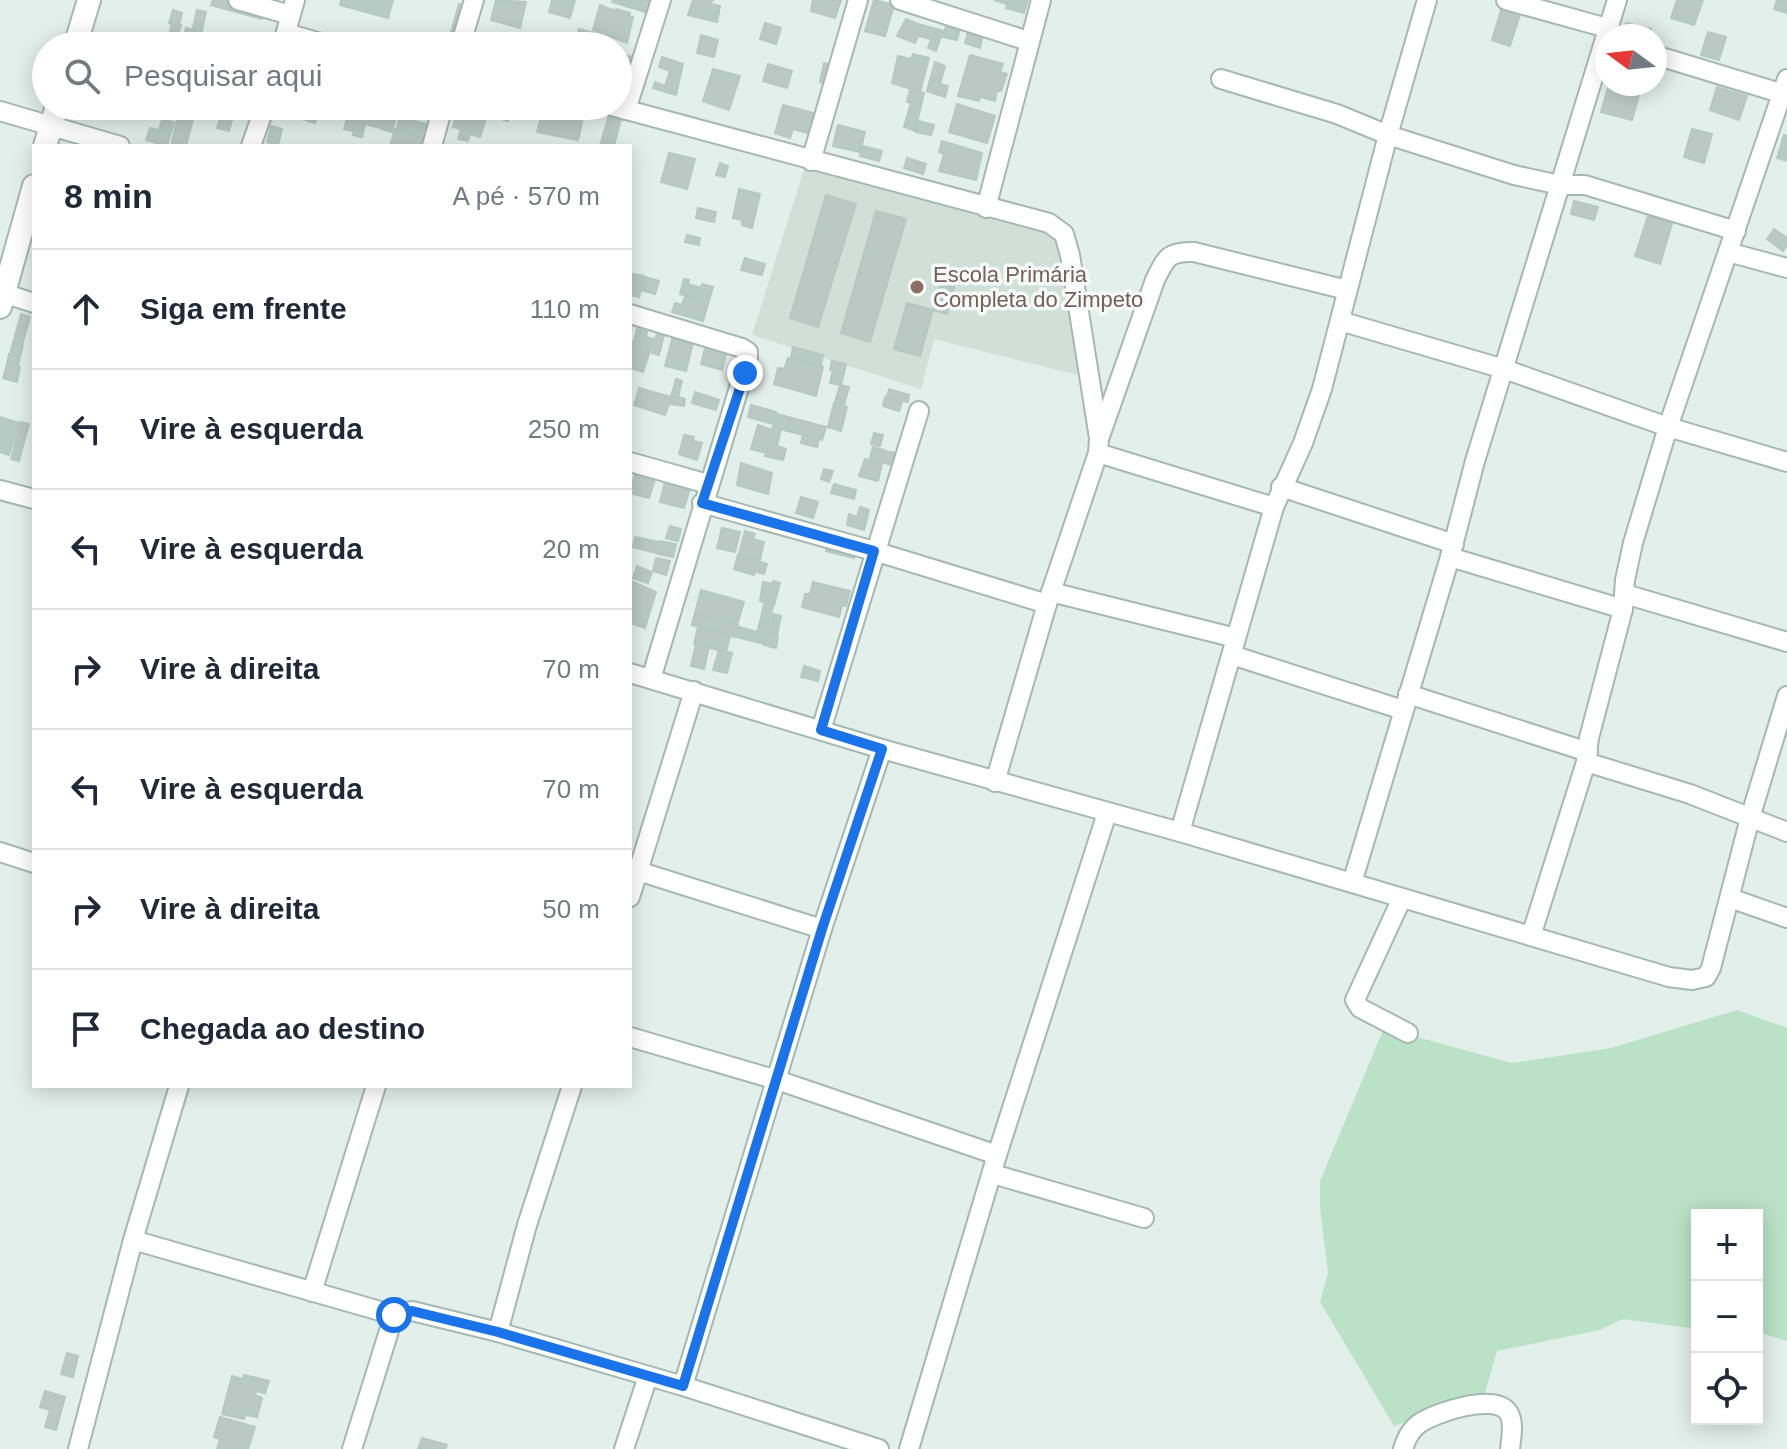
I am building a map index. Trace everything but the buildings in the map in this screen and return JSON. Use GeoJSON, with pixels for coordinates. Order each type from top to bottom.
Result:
{"type":"FeatureCollection","features":[{"type":"Feature","properties":{"kind":"street"},"geometry":{"type":"LineString","coordinates":[[79,32],[89,0]]}},
{"type":"Feature","properties":{"kind":"street"},"geometry":{"type":"LineString","coordinates":[[238,0],[288,24]]}},
{"type":"Feature","properties":{"kind":"street"},"geometry":{"type":"LineString","coordinates":[[464,32],[474,0]]}},
{"type":"Feature","properties":{"kind":"street"},"geometry":{"type":"LineString","coordinates":[[632,75],[661,0]]}},
{"type":"Feature","properties":{"kind":"street"},"geometry":{"type":"LineString","coordinates":[[811,161],[858,0]]}},
{"type":"Feature","properties":{"kind":"street"},"geometry":{"type":"LineString","coordinates":[[900,0],[1028,41]]}},
{"type":"Feature","properties":{"kind":"street"},"geometry":{"type":"LineString","coordinates":[[986,208],[1041,0]]}},
{"type":"Feature","properties":{"kind":"street"},"geometry":{"type":"LineString","coordinates":[[1180,832],[1274,507],[1303,443],[1322,389],[1388,135],[1427,0]]}},
{"type":"Feature","properties":{"kind":"street"},"geometry":{"type":"LineString","coordinates":[[1506,0],[1595,32]]}},
{"type":"Feature","properties":{"kind":"street"},"geometry":{"type":"LineString","coordinates":[[1610,24],[1617,0]]}},
{"type":"Feature","properties":{"kind":"street"},"geometry":{"type":"LineString","coordinates":[[1531,936],[1587,757],[1589,738],[1624,601],[1627,568],[1668,427],[1785,82],[1667,57]]}},
{"type":"Feature","properties":{"kind":"street"},"geometry":{"type":"LineString","coordinates":[[1352,883],[1452,550],[1475,461],[1595,72]]}},
{"type":"Feature","properties":{"kind":"street"},"geometry":{"type":"LineString","coordinates":[[1221,79],[1337,114],[1388,135],[1514,175],[1560,185],[1585,185],[1736,231]]}},
{"type":"Feature","properties":{"kind":"street"},"geometry":{"type":"LineString","coordinates":[[0,111],[113,144]]}},
{"type":"Feature","properties":{"kind":"street"},"geometry":{"type":"LineString","coordinates":[[632,112],[1049,223],[1064,234],[1070,255],[1098,446]]}},
{"type":"Feature","properties":{"kind":"street"},"geometry":{"type":"LineString","coordinates":[[252,144],[260,120]]}},
{"type":"Feature","properties":{"kind":"street"},"geometry":{"type":"LineString","coordinates":[[433,144],[439,120]]}},
{"type":"Feature","properties":{"kind":"street"},"geometry":{"type":"LineString","coordinates":[[32,193],[1,298],[32,303]]}},
{"type":"Feature","properties":{"kind":"street"},"geometry":{"type":"LineString","coordinates":[[995,782],[1098,446],[1164,262],[1179,251],[1194,252],[1347,290]]}},
{"type":"Feature","properties":{"kind":"street"},"geometry":{"type":"LineString","coordinates":[[1728,252],[1787,268]]}},
{"type":"Feature","properties":{"kind":"street"},"geometry":{"type":"LineString","coordinates":[[632,315],[705,335],[748,352],[745,373],[702,503],[651,679]]}},
{"type":"Feature","properties":{"kind":"street"},"geometry":{"type":"LineString","coordinates":[[1340,321],[1504,369],[1668,427],[1787,462]]}},
{"type":"Feature","properties":{"kind":"street"},"geometry":{"type":"LineString","coordinates":[[821,730],[919,411]]}},
{"type":"Feature","properties":{"kind":"street"},"geometry":{"type":"LineString","coordinates":[[1098,446],[1274,507]]}},
{"type":"Feature","properties":{"kind":"street"},"geometry":{"type":"LineString","coordinates":[[632,463],[708,484]]}},
{"type":"Feature","properties":{"kind":"street"},"geometry":{"type":"LineString","coordinates":[[1281,487],[1452,550],[1624,601],[1787,642]]}},
{"type":"Feature","properties":{"kind":"street"},"geometry":{"type":"LineString","coordinates":[[0,490],[32,498]]}},
{"type":"Feature","properties":{"kind":"street"},"geometry":{"type":"LineString","coordinates":[[702,503],[1234,646],[1587,757],[1787,832]]}},
{"type":"Feature","properties":{"kind":"street"},"geometry":{"type":"LineString","coordinates":[[632,674],[1669,977],[1700,980],[1711,968],[1750,818],[1787,696]]}},
{"type":"Feature","properties":{"kind":"street"},"geometry":{"type":"LineString","coordinates":[[632,890],[694,691]]}},
{"type":"Feature","properties":{"kind":"street"},"geometry":{"type":"LineString","coordinates":[[683,1386],[822,929],[882,749]]}},
{"type":"Feature","properties":{"kind":"street"},"geometry":{"type":"LineString","coordinates":[[909,1449],[995,1164],[1107,813]]}},
{"type":"Feature","properties":{"kind":"street"},"geometry":{"type":"LineString","coordinates":[[0,852],[32,862]]}},
{"type":"Feature","properties":{"kind":"street"},"geometry":{"type":"LineString","coordinates":[[638,871],[822,929]]}},
{"type":"Feature","properties":{"kind":"street"},"geometry":{"type":"LineString","coordinates":[[1402,898],[1355,1000],[1360,1008],[1408,1033]]}},
{"type":"Feature","properties":{"kind":"street"},"geometry":{"type":"LineString","coordinates":[[1730,898],[1787,918]]}},
{"type":"Feature","properties":{"kind":"street"},"geometry":{"type":"LineString","coordinates":[[632,1038],[777,1080],[1144,1218]]}},
{"type":"Feature","properties":{"kind":"street"},"geometry":{"type":"LineString","coordinates":[[78,1449],[133,1240],[178,1088]]}},
{"type":"Feature","properties":{"kind":"street"},"geometry":{"type":"LineString","coordinates":[[312,1292],[375,1088]]}},
{"type":"Feature","properties":{"kind":"street"},"geometry":{"type":"LineString","coordinates":[[498,1332],[527,1225],[571,1088]]}},
{"type":"Feature","properties":{"kind":"street"},"geometry":{"type":"LineString","coordinates":[[133,1240],[394,1315],[412,1311],[498,1332],[683,1386],[879,1449]]}},
{"type":"Feature","properties":{"kind":"street"},"geometry":{"type":"LineString","coordinates":[[352,1449],[394,1315]]}},
{"type":"Feature","properties":{"kind":"street"},"geometry":{"type":"LineString","coordinates":[[624,1449],[648,1376]]}},
{"type":"Feature","properties":{"kind":"street"},"geometry":{"type":"LineString","coordinates":[[1403,1449],[1406,1438],[1419,1423],[1465,1406],[1488,1402],[1498,1403],[1511,1416],[1510,1449]]}},
{"type":"Feature","properties":{"kind":"shaded area","name":"Escola Primária Completa do Zimpeto"},"geometry":{"type":"Polygon","coordinates":[[[805,166],[1061,238],[1078,375],[934,339],[921,389],[752,335],[805,166]]]}},
{"type":"Feature","properties":{"kind":"green space"},"geometry":{"type":"Polygon","coordinates":[[[1737,1010],[1787,1028],[1787,1341],[1763,1334],[1763,1209],[1691,1209],[1691,1328],[1623,1319],[1600,1330],[1497,1351],[1485,1393],[1394,1426],[1320,1302],[1328,1273],[1320,1181],[1384,1028],[1512,1063],[1611,1048],[1737,1010]]]}},
{"type":"Feature","properties":{"kind":"place","name":"Escola Primária Completa do Zimpeto"},"geometry":{"type":"Point","coordinates":[917,287]}},
{"type":"Feature","properties":{"kind":"route"},"geometry":{"type":"LineString","coordinates":[[394,1315],[412,1311],[498,1332],[683,1386],[822,929],[882,749],[821,730],[874,551],[702,503],[745,373]]}}]}
